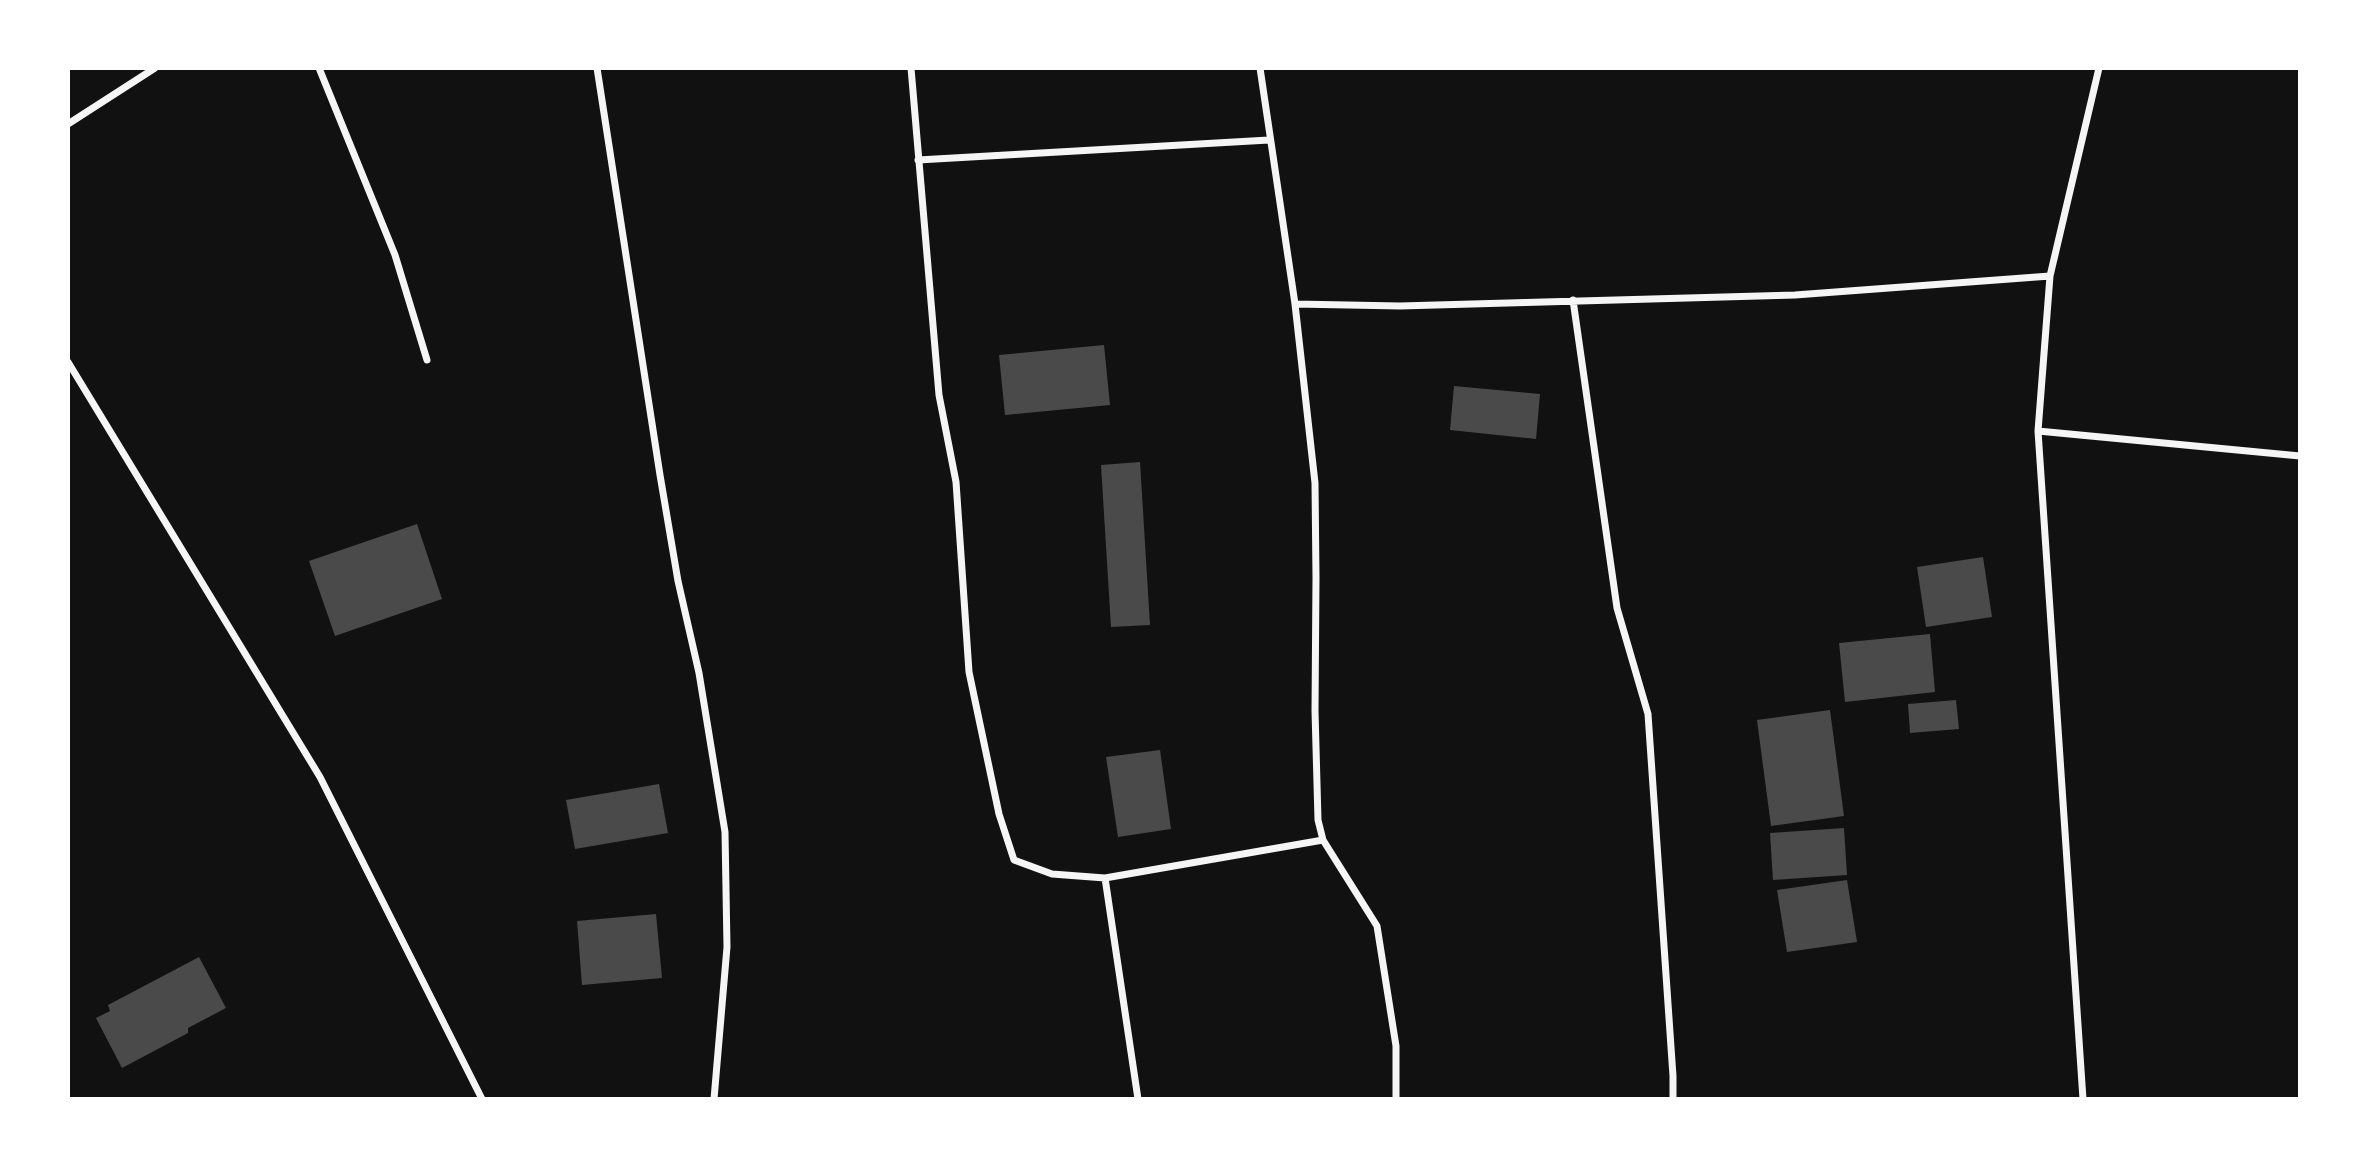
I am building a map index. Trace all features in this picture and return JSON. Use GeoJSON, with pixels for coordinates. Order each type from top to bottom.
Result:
{"type":"FeatureCollection","features":[{"type":"Feature","properties":{"kind":"street"},"geometry":{"type":"LineString","coordinates":[[68,124],[155,68]]}},
{"type":"Feature","properties":{"kind":"street"},"geometry":{"type":"LineString","coordinates":[[319,68],[395,255],[427,360]]}},
{"type":"Feature","properties":{"kind":"street"},"geometry":{"type":"LineString","coordinates":[[597,68],[662,488],[678,580],[699,673],[725,832],[727,947],[714,1099]]}},
{"type":"Feature","properties":{"kind":"street"},"geometry":{"type":"LineString","coordinates":[[911,68],[939,395],[956,482],[969,672],[999,814],[1014,860],[1052,874],[1105,878],[1323,840]]}},
{"type":"Feature","properties":{"kind":"street"},"geometry":{"type":"LineString","coordinates":[[1261,68],[1269,140],[1295,304],[1315,483],[1318,820],[1323,840],[1377,926],[1396,1046],[1396,1099]]}},
{"type":"Feature","properties":{"kind":"street"},"geometry":{"type":"LineString","coordinates":[[2082,1099],[2038,431],[2050,276],[2099,68]]}},
{"type":"Feature","properties":{"kind":"street"},"geometry":{"type":"LineString","coordinates":[[918,160],[1269,140]]}},
{"type":"Feature","properties":{"kind":"street"},"geometry":{"type":"LineString","coordinates":[[1295,304],[1400,306],[1795,295],[2050,276]]}},
{"type":"Feature","properties":{"kind":"street"},"geometry":{"type":"LineString","coordinates":[[1573,300],[1617,608],[1648,714],[1674,1076],[1672,1099]]}},
{"type":"Feature","properties":{"kind":"street"},"geometry":{"type":"LineString","coordinates":[[68,362],[320,777],[482,1099]]}},
{"type":"Feature","properties":{"kind":"street"},"geometry":{"type":"LineString","coordinates":[[2038,431],[2300,456]]}},
{"type":"Feature","properties":{"kind":"street"},"geometry":{"type":"LineString","coordinates":[[1105,878],[1138,1099]]}},
{"type":"Feature","properties":{"kind":"building"},"geometry":{"type":"Polygon","coordinates":[[[1104,345],[1110,405],[1005,415],[999,355],[1104,345]]]}},
{"type":"Feature","properties":{"kind":"building"},"geometry":{"type":"Polygon","coordinates":[[[1454,386],[1540,394],[1536,439],[1450,430],[1454,386]]]}},
{"type":"Feature","properties":{"kind":"building"},"geometry":{"type":"Polygon","coordinates":[[[1140,462],[1150,625],[1111,627],[1101,465],[1140,462]]]}},
{"type":"Feature","properties":{"kind":"building"},"geometry":{"type":"Polygon","coordinates":[[[417,524],[442,599],[335,636],[309,561],[417,524]]]}},
{"type":"Feature","properties":{"kind":"building"},"geometry":{"type":"Polygon","coordinates":[[[1983,557],[1992,617],[1926,627],[1917,567],[1983,557]]]}},
{"type":"Feature","properties":{"kind":"building"},"geometry":{"type":"Polygon","coordinates":[[[1930,634],[1935,692],[1845,702],[1839,643],[1930,634]]]}},
{"type":"Feature","properties":{"kind":"building"},"geometry":{"type":"Polygon","coordinates":[[[1956,700],[1959,729],[1910,733],[1908,704],[1956,700]]]}},
{"type":"Feature","properties":{"kind":"building"},"geometry":{"type":"Polygon","coordinates":[[[1830,710],[1844,816],[1771,826],[1757,720],[1830,710]]]}},
{"type":"Feature","properties":{"kind":"building"},"geometry":{"type":"Polygon","coordinates":[[[1160,750],[1171,829],[1118,837],[1106,757],[1160,750]]]}},
{"type":"Feature","properties":{"kind":"building"},"geometry":{"type":"Polygon","coordinates":[[[659,784],[668,833],[575,849],[566,800],[659,784]]]}},
{"type":"Feature","properties":{"kind":"building"},"geometry":{"type":"Polygon","coordinates":[[[1844,828],[1847,875],[1773,880],[1770,833],[1844,828]]]}},
{"type":"Feature","properties":{"kind":"building"},"geometry":{"type":"Polygon","coordinates":[[[1847,880],[1857,942],[1787,952],[1777,890],[1847,880]]]}},
{"type":"Feature","properties":{"kind":"building"},"geometry":{"type":"Polygon","coordinates":[[[656,914],[662,978],[582,985],[577,921],[656,914]]]}},
{"type":"Feature","properties":{"kind":"building"},"geometry":{"type":"Polygon","coordinates":[[[199,957],[226,1008],[188,1028],[188,1033],[122,1068],[96,1018],[110,1011],[108,1005],[199,957]]]}}]}
